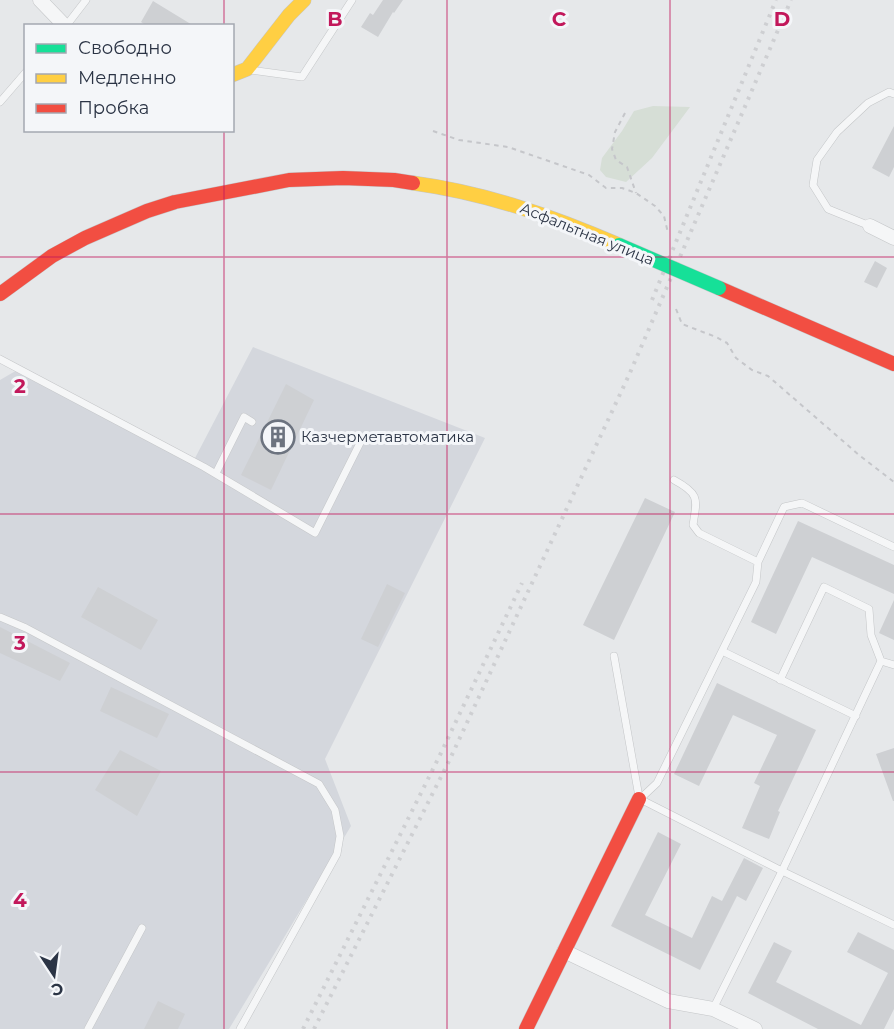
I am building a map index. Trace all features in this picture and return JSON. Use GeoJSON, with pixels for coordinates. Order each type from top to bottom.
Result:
{"type":"FeatureCollection","features":[{"type":"Feature","properties":{"kind":"main road"},"geometry":{"type":"LineString","coordinates":[[234,74],[248,69],[289,15],[304,0]]}},
{"type":"Feature","properties":{"kind":"main road","name":"Асфальтная улица"},"geometry":{"type":"LineString","coordinates":[[0,294],[52,256],[85,238],[147,211],[175,202],[289,180],[343,178],[394,180],[445,188],[508,203],[565,222],[894,364]]}},
{"type":"Feature","properties":{"kind":"main road"},"geometry":{"type":"LineString","coordinates":[[526,1029],[639,799]]}},
{"type":"Feature","properties":{"kind":"street"},"geometry":{"type":"LineString","coordinates":[[40,0],[64,24]]}},
{"type":"Feature","properties":{"kind":"street"},"geometry":{"type":"LineString","coordinates":[[870,226],[894,238]]}},
{"type":"Feature","properties":{"kind":"street"},"geometry":{"type":"LineString","coordinates":[[564,951],[668,1001],[713,1009],[755,1029]]}},
{"type":"Feature","properties":{"kind":"lane"},"geometry":{"type":"LineString","coordinates":[[68,24],[86,0]]}},
{"type":"Feature","properties":{"kind":"lane"},"geometry":{"type":"LineString","coordinates":[[248,69],[302,77],[352,0]]}},
{"type":"Feature","properties":{"kind":"lane"},"geometry":{"type":"LineString","coordinates":[[0,102],[24,74]]}},
{"type":"Feature","properties":{"kind":"lane"},"geometry":{"type":"LineString","coordinates":[[870,226],[828,209],[813,185],[817,160],[837,132],[868,103],[889,92],[894,93]]}},
{"type":"Feature","properties":{"kind":"lane"},"geometry":{"type":"LineString","coordinates":[[0,359],[216,473],[315,533],[360,443]]}},
{"type":"Feature","properties":{"kind":"lane"},"geometry":{"type":"LineString","coordinates":[[216,473],[244,417],[252,422]]}},
{"type":"Feature","properties":{"kind":"lane"},"geometry":{"type":"LineString","coordinates":[[674,480],[688,488],[697,501],[693,525],[699,533],[758,562]]}},
{"type":"Feature","properties":{"kind":"lane"},"geometry":{"type":"LineString","coordinates":[[639,799],[657,783],[756,582],[758,562],[784,507],[802,503],[894,547]]}},
{"type":"Feature","properties":{"kind":"lane"},"geometry":{"type":"LineString","coordinates":[[713,1009],[782,871],[881,661],[871,635],[869,609],[824,587],[780,680]]}},
{"type":"Feature","properties":{"kind":"lane"},"geometry":{"type":"LineString","coordinates":[[0,617],[26,628],[319,784],[335,810],[340,836],[337,854],[240,1029]]}},
{"type":"Feature","properties":{"kind":"lane"},"geometry":{"type":"LineString","coordinates":[[722,651],[856,716]]}},
{"type":"Feature","properties":{"kind":"lane"},"geometry":{"type":"LineString","coordinates":[[614,656],[639,799]]}},
{"type":"Feature","properties":{"kind":"lane"},"geometry":{"type":"LineString","coordinates":[[881,661],[894,665]]}},
{"type":"Feature","properties":{"kind":"lane"},"geometry":{"type":"LineString","coordinates":[[639,799],[894,925]]}},
{"type":"Feature","properties":{"kind":"lane"},"geometry":{"type":"LineString","coordinates":[[88,1029],[142,928]]}},
{"type":"Feature","properties":{"kind":"path"},"geometry":{"type":"LineString","coordinates":[[625,113],[615,132],[612,148],[616,160],[627,167],[636,193]]}},
{"type":"Feature","properties":{"kind":"path"},"geometry":{"type":"LineString","coordinates":[[433,131],[459,140],[508,147],[589,175],[606,188],[622,188],[636,193],[655,206],[664,216],[668,233]]}},
{"type":"Feature","properties":{"kind":"path"},"geometry":{"type":"LineString","coordinates":[[676,309],[682,324],[727,343],[736,358],[752,370],[768,376],[859,455],[894,482]]}},
{"type":"Feature","properties":{"kind":"shaded area"},"geometry":{"type":"Polygon","coordinates":[[[653,106],[690,107],[652,158],[626,182],[606,177],[600,170],[602,158],[634,111],[653,106]]]}},
{"type":"Feature","properties":{"kind":"shaded area"},"geometry":{"type":"Polygon","coordinates":[[[253,347],[485,438],[325,759],[351,826],[229,1029],[0,1029],[0,380],[19,369],[194,460],[253,347]]]}},
{"type":"Feature","properties":{"kind":"building"},"geometry":{"type":"Polygon","coordinates":[[[383,0],[403,0],[378,37],[361,27],[370,13],[373,15],[383,0]]]}},
{"type":"Feature","properties":{"kind":"building"},"geometry":{"type":"Polygon","coordinates":[[[153,1],[191,24],[144,24],[141,22],[153,1]]]}},
{"type":"Feature","properties":{"kind":"building"},"geometry":{"type":"Polygon","coordinates":[[[894,126],[894,167],[889,177],[872,168],[894,126]]]}},
{"type":"Feature","properties":{"kind":"building"},"geometry":{"type":"Polygon","coordinates":[[[875,261],[887,268],[877,288],[864,282],[875,261]]]}},
{"type":"Feature","properties":{"kind":"building","name":"Казчерметавтоматика"},"geometry":{"type":"Polygon","coordinates":[[[286,384],[314,400],[271,490],[241,475],[286,384]]]}},
{"type":"Feature","properties":{"kind":"building"},"geometry":{"type":"Polygon","coordinates":[[[645,498],[675,512],[614,640],[583,625],[645,498]]]}},
{"type":"Feature","properties":{"kind":"building"},"geometry":{"type":"Polygon","coordinates":[[[798,521],[894,565],[894,594],[812,557],[776,634],[751,622],[798,521]]]}},
{"type":"Feature","properties":{"kind":"building"},"geometry":{"type":"Polygon","coordinates":[[[387,584],[405,593],[378,647],[361,639],[387,584]]]}},
{"type":"Feature","properties":{"kind":"building"},"geometry":{"type":"Polygon","coordinates":[[[98,587],[158,620],[141,650],[81,617],[98,587]]]}},
{"type":"Feature","properties":{"kind":"building"},"geometry":{"type":"Polygon","coordinates":[[[894,600],[894,640],[879,633],[894,600]]]}},
{"type":"Feature","properties":{"kind":"building"},"geometry":{"type":"Polygon","coordinates":[[[0,627],[70,663],[60,681],[0,653],[0,627]]]}},
{"type":"Feature","properties":{"kind":"building"},"geometry":{"type":"Polygon","coordinates":[[[717,683],[816,730],[778,811],[780,812],[769,839],[742,828],[760,786],[754,783],[777,735],[733,715],[699,786],[674,774],[717,683]]]}},
{"type":"Feature","properties":{"kind":"building"},"geometry":{"type":"Polygon","coordinates":[[[111,687],[169,714],[157,738],[100,711],[111,687]]]}},
{"type":"Feature","properties":{"kind":"building"},"geometry":{"type":"Polygon","coordinates":[[[894,748],[894,801],[893,801],[876,754],[894,748]]]}},
{"type":"Feature","properties":{"kind":"building"},"geometry":{"type":"Polygon","coordinates":[[[120,750],[161,771],[137,816],[95,790],[120,750]]]}},
{"type":"Feature","properties":{"kind":"building"},"geometry":{"type":"Polygon","coordinates":[[[658,832],[681,844],[645,915],[692,938],[712,896],[722,901],[744,858],[763,868],[746,901],[737,896],[700,970],[611,926],[658,832]]]}},
{"type":"Feature","properties":{"kind":"building"},"geometry":{"type":"Polygon","coordinates":[[[858,932],[894,950],[894,1009],[884,1029],[818,1029],[748,993],[774,942],[792,951],[776,982],[861,1025],[888,973],[847,952],[858,932]]]}},
{"type":"Feature","properties":{"kind":"building"},"geometry":{"type":"Polygon","coordinates":[[[158,1001],[185,1014],[178,1029],[144,1029],[158,1001]]]}},
{"type":"Feature","properties":{"kind":"railway"},"geometry":{"type":"LineString","coordinates":[[652,300],[776,0]]}},
{"type":"Feature","properties":{"kind":"railway"},"geometry":{"type":"LineString","coordinates":[[314,1029],[450,759],[629,375],[791,0]]}},
{"type":"Feature","properties":{"kind":"railway"},"geometry":{"type":"LineString","coordinates":[[303,1029],[440,755],[522,583]]}},
{"type":"Feature","properties":{"kind":"traffic: slow"},"geometry":{"type":"LineString","coordinates":[[234,74],[247,69],[289,15],[304,0]]}},
{"type":"Feature","properties":{"kind":"traffic: slow"},"geometry":{"type":"LineString","coordinates":[[413,183],[493,199],[569,224],[619,245]]}},
{"type":"Feature","properties":{"kind":"traffic: jam"},"geometry":{"type":"LineString","coordinates":[[0,294],[52,256],[85,238],[147,211],[175,202],[289,180],[343,178],[413,183]]}},
{"type":"Feature","properties":{"kind":"traffic: jam"},"geometry":{"type":"LineString","coordinates":[[719,288],[894,364]]}},
{"type":"Feature","properties":{"kind":"traffic: jam"},"geometry":{"type":"LineString","coordinates":[[526,1029],[639,799]]}},
{"type":"Feature","properties":{"kind":"traffic: fast"},"geometry":{"type":"LineString","coordinates":[[619,245],[719,288]]}},
{"type":"Feature","properties":{"kind":"place","name":"Казчерметавтоматика"},"geometry":{"type":"Point","coordinates":[278,437]}}]}
